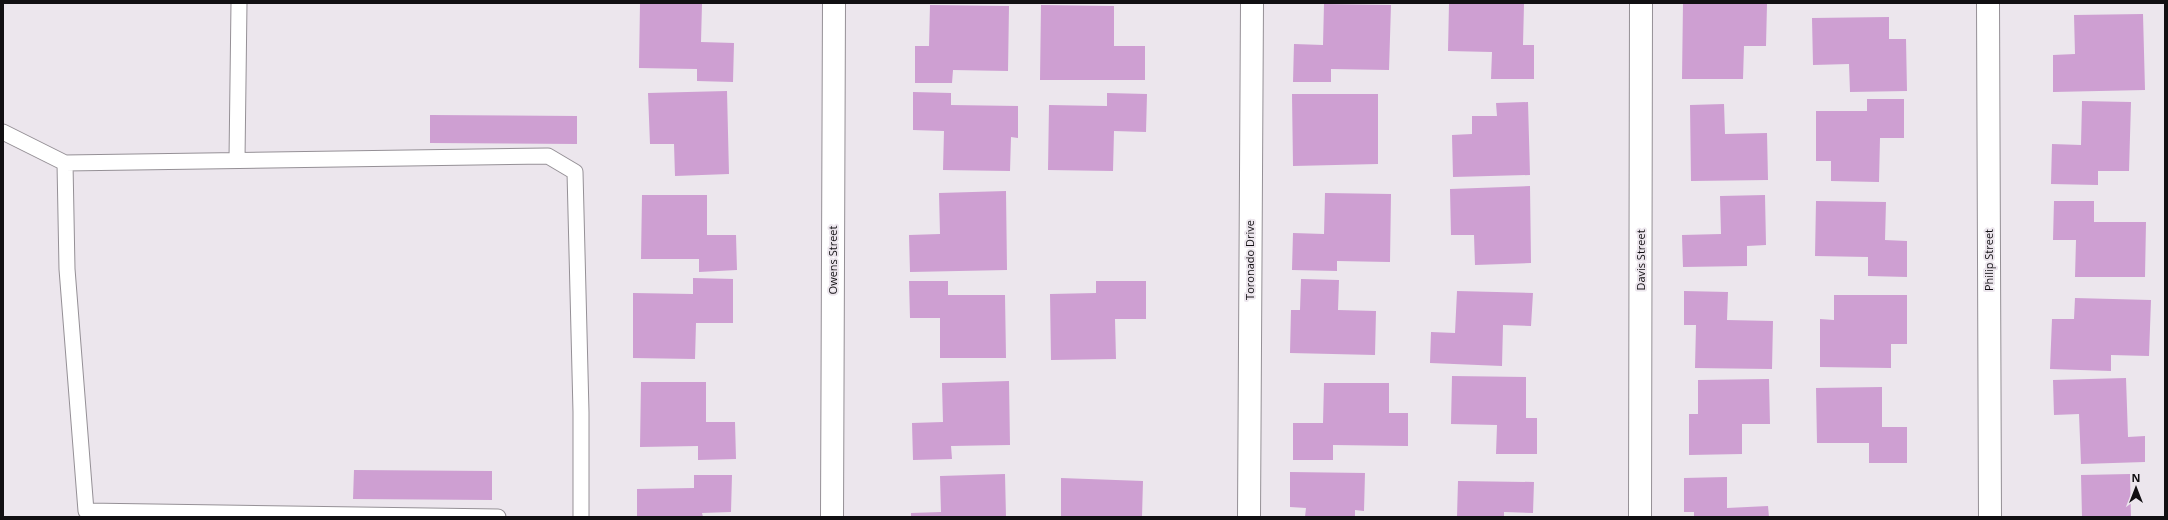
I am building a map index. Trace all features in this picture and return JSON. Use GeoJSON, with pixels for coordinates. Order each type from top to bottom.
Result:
{"type":"FeatureCollection","features":[{"type":"Feature","properties":{"kind":"street","name":"Owens Street"},"geometry":{"type":"LineString","coordinates":[[832,517],[834,3]]}},
{"type":"Feature","properties":{"kind":"street","name":"Toronado Drive"},"geometry":{"type":"LineString","coordinates":[[1249,517],[1252,3]]}},
{"type":"Feature","properties":{"kind":"street","name":"Davis Street"},"geometry":{"type":"LineString","coordinates":[[1640,517],[1641,3]]}},
{"type":"Feature","properties":{"kind":"street","name":"Philip Street"},"geometry":{"type":"LineString","coordinates":[[1988,3],[1990,517]]}},
{"type":"Feature","properties":{"kind":"lane"},"geometry":{"type":"LineString","coordinates":[[237,159],[239,3]]}},
{"type":"Feature","properties":{"kind":"lane"},"geometry":{"type":"LineString","coordinates":[[3,132],[65,163],[237,159],[548,156],[575,172],[581,412],[581,517]]}},
{"type":"Feature","properties":{"kind":"lane"},"geometry":{"type":"LineString","coordinates":[[65,163],[67,269],[86,511],[498,517]]}},
{"type":"Feature","properties":{"kind":"building"},"geometry":{"type":"Polygon","coordinates":[[[640,3],[702,4],[701,42],[734,43],[733,82],[697,81],[697,69],[639,68],[640,3]]]}},
{"type":"Feature","properties":{"kind":"building"},"geometry":{"type":"Polygon","coordinates":[[[1449,3],[1524,4],[1523,45],[1534,45],[1534,79],[1491,79],[1492,52],[1448,51],[1449,3]]]}},
{"type":"Feature","properties":{"kind":"building"},"geometry":{"type":"Polygon","coordinates":[[[1683,3],[1767,4],[1766,46],[1744,46],[1743,79],[1682,79],[1683,3]]]}},
{"type":"Feature","properties":{"kind":"building"},"geometry":{"type":"Polygon","coordinates":[[[1324,4],[1391,5],[1389,70],[1331,69],[1331,82],[1293,82],[1294,44],[1323,45],[1324,4]]]}},
{"type":"Feature","properties":{"kind":"building"},"geometry":{"type":"Polygon","coordinates":[[[930,5],[1009,6],[1008,71],[953,70],[952,83],[915,83],[915,46],[929,46],[930,5]]]}},
{"type":"Feature","properties":{"kind":"building"},"geometry":{"type":"Polygon","coordinates":[[[1041,5],[1114,6],[1114,46],[1145,46],[1145,80],[1040,80],[1041,5]]]}},
{"type":"Feature","properties":{"kind":"building"},"geometry":{"type":"Polygon","coordinates":[[[2143,14],[2145,90],[2053,92],[2053,55],[2075,54],[2074,15],[2143,14]]]}},
{"type":"Feature","properties":{"kind":"building"},"geometry":{"type":"Polygon","coordinates":[[[1889,17],[1889,39],[1906,39],[1907,91],[1850,92],[1849,64],[1813,65],[1812,18],[1889,17]]]}},
{"type":"Feature","properties":{"kind":"building"},"geometry":{"type":"Polygon","coordinates":[[[727,91],[729,174],[675,176],[674,144],[650,144],[648,93],[727,91]]]}},
{"type":"Feature","properties":{"kind":"building"},"geometry":{"type":"Polygon","coordinates":[[[913,92],[951,93],[951,105],[1018,106],[1018,138],[1011,137],[1010,171],[943,170],[944,131],[913,130],[913,92]]]}},
{"type":"Feature","properties":{"kind":"building"},"geometry":{"type":"Polygon","coordinates":[[[1107,93],[1147,94],[1146,132],[1114,131],[1113,171],[1048,170],[1049,105],[1107,106],[1107,93]]]}},
{"type":"Feature","properties":{"kind":"building"},"geometry":{"type":"Polygon","coordinates":[[[1292,94],[1378,94],[1378,164],[1293,166],[1292,94]]]}},
{"type":"Feature","properties":{"kind":"building"},"geometry":{"type":"Polygon","coordinates":[[[1867,99],[1904,99],[1904,138],[1880,138],[1879,182],[1831,181],[1831,161],[1816,161],[1816,111],[1867,111],[1867,99]]]}},
{"type":"Feature","properties":{"kind":"building"},"geometry":{"type":"Polygon","coordinates":[[[2082,101],[2131,102],[2129,171],[2098,171],[2098,185],[2051,184],[2052,144],[2081,145],[2082,101]]]}},
{"type":"Feature","properties":{"kind":"building"},"geometry":{"type":"Polygon","coordinates":[[[1528,102],[1530,175],[1453,177],[1452,135],[1472,134],[1472,116],[1497,116],[1496,103],[1528,102]]]}},
{"type":"Feature","properties":{"kind":"building"},"geometry":{"type":"Polygon","coordinates":[[[1724,104],[1725,134],[1767,133],[1768,180],[1691,181],[1690,105],[1724,104]]]}},
{"type":"Feature","properties":{"kind":"building"},"geometry":{"type":"Polygon","coordinates":[[[430,115],[577,116],[577,144],[430,143],[430,115]]]}},
{"type":"Feature","properties":{"kind":"building"},"geometry":{"type":"Polygon","coordinates":[[[1530,186],[1531,263],[1475,265],[1474,235],[1451,235],[1450,189],[1530,186]]]}},
{"type":"Feature","properties":{"kind":"building"},"geometry":{"type":"Polygon","coordinates":[[[1006,191],[1007,270],[910,272],[909,235],[940,234],[939,193],[1006,191]]]}},
{"type":"Feature","properties":{"kind":"building"},"geometry":{"type":"Polygon","coordinates":[[[1325,193],[1391,194],[1390,262],[1337,261],[1337,271],[1292,270],[1293,233],[1324,234],[1325,193]]]}},
{"type":"Feature","properties":{"kind":"building"},"geometry":{"type":"Polygon","coordinates":[[[642,195],[707,195],[707,235],[736,235],[737,270],[699,272],[699,259],[641,259],[642,195]]]}},
{"type":"Feature","properties":{"kind":"building"},"geometry":{"type":"Polygon","coordinates":[[[1765,195],[1766,245],[1747,246],[1747,266],[1683,267],[1682,235],[1721,234],[1720,196],[1765,195]]]}},
{"type":"Feature","properties":{"kind":"building"},"geometry":{"type":"Polygon","coordinates":[[[1816,201],[1886,202],[1885,240],[1907,241],[1907,277],[1868,276],[1868,257],[1815,256],[1816,201]]]}},
{"type":"Feature","properties":{"kind":"building"},"geometry":{"type":"Polygon","coordinates":[[[2054,201],[2094,201],[2094,222],[2146,222],[2145,277],[2075,277],[2076,240],[2053,240],[2054,201]]]}},
{"type":"Feature","properties":{"kind":"building"},"geometry":{"type":"Polygon","coordinates":[[[693,278],[733,279],[733,323],[696,323],[695,359],[633,358],[633,293],[693,294],[693,278]]]}},
{"type":"Feature","properties":{"kind":"building"},"geometry":{"type":"Polygon","coordinates":[[[1301,279],[1339,280],[1338,310],[1376,311],[1375,355],[1290,353],[1291,310],[1300,310],[1301,279]]]}},
{"type":"Feature","properties":{"kind":"building"},"geometry":{"type":"Polygon","coordinates":[[[909,281],[948,281],[948,295],[1005,295],[1006,358],[940,358],[940,318],[910,318],[909,281]]]}},
{"type":"Feature","properties":{"kind":"building"},"geometry":{"type":"Polygon","coordinates":[[[1096,281],[1146,281],[1146,319],[1115,319],[1116,359],[1051,360],[1050,294],[1096,293],[1096,281]]]}},
{"type":"Feature","properties":{"kind":"building"},"geometry":{"type":"Polygon","coordinates":[[[1457,291],[1533,293],[1531,326],[1503,325],[1502,366],[1430,363],[1431,332],[1455,333],[1457,291]]]}},
{"type":"Feature","properties":{"kind":"building"},"geometry":{"type":"Polygon","coordinates":[[[1684,291],[1728,292],[1727,320],[1773,321],[1772,369],[1695,368],[1696,325],[1684,325],[1684,291]]]}},
{"type":"Feature","properties":{"kind":"building"},"geometry":{"type":"Polygon","coordinates":[[[1834,295],[1907,295],[1907,344],[1891,344],[1891,368],[1820,367],[1820,319],[1834,320],[1834,295]]]}},
{"type":"Feature","properties":{"kind":"building"},"geometry":{"type":"Polygon","coordinates":[[[2075,298],[2151,300],[2149,356],[2111,355],[2111,371],[2050,369],[2052,319],[2074,319],[2075,298]]]}},
{"type":"Feature","properties":{"kind":"building"},"geometry":{"type":"Polygon","coordinates":[[[1452,376],[1526,377],[1526,418],[1537,418],[1537,454],[1496,454],[1497,425],[1451,424],[1452,376]]]}},
{"type":"Feature","properties":{"kind":"building"},"geometry":{"type":"Polygon","coordinates":[[[2126,378],[2128,437],[2145,436],[2145,462],[2081,464],[2079,414],[2054,415],[2053,380],[2126,378]]]}},
{"type":"Feature","properties":{"kind":"building"},"geometry":{"type":"Polygon","coordinates":[[[1769,379],[1770,424],[1742,424],[1742,454],[1689,455],[1689,414],[1698,414],[1698,380],[1769,379]]]}},
{"type":"Feature","properties":{"kind":"building"},"geometry":{"type":"Polygon","coordinates":[[[1009,381],[1010,445],[951,446],[952,459],[913,460],[912,423],[943,422],[942,383],[1009,381]]]}},
{"type":"Feature","properties":{"kind":"building"},"geometry":{"type":"Polygon","coordinates":[[[641,382],[706,382],[706,422],[735,422],[736,459],[698,460],[698,446],[640,447],[641,382]]]}},
{"type":"Feature","properties":{"kind":"building"},"geometry":{"type":"Polygon","coordinates":[[[1324,383],[1389,383],[1389,413],[1408,413],[1408,446],[1333,445],[1333,460],[1293,460],[1293,423],[1323,423],[1324,383]]]}},
{"type":"Feature","properties":{"kind":"building"},"geometry":{"type":"Polygon","coordinates":[[[1882,387],[1882,427],[1907,427],[1907,463],[1869,463],[1869,443],[1817,443],[1816,388],[1882,387]]]}},
{"type":"Feature","properties":{"kind":"building"},"geometry":{"type":"Polygon","coordinates":[[[354,470],[492,471],[492,500],[353,499],[354,470]]]}},
{"type":"Feature","properties":{"kind":"building"},"geometry":{"type":"Polygon","coordinates":[[[1290,472],[1365,473],[1364,511],[1355,510],[1355,517],[1305,517],[1306,508],[1290,507],[1290,472]]]}},
{"type":"Feature","properties":{"kind":"building"},"geometry":{"type":"Polygon","coordinates":[[[1005,474],[1006,517],[911,517],[911,513],[941,512],[940,476],[1005,474]]]}},
{"type":"Feature","properties":{"kind":"building"},"geometry":{"type":"Polygon","coordinates":[[[2130,474],[2131,517],[2082,517],[2081,475],[2130,474]]]}},
{"type":"Feature","properties":{"kind":"building"},"geometry":{"type":"Polygon","coordinates":[[[694,475],[732,475],[731,512],[702,513],[703,517],[637,517],[637,489],[694,488],[694,475]]]}},
{"type":"Feature","properties":{"kind":"building"},"geometry":{"type":"Polygon","coordinates":[[[1727,477],[1727,508],[1768,506],[1769,517],[1694,517],[1694,512],[1684,512],[1684,478],[1727,477]]]}},
{"type":"Feature","properties":{"kind":"building"},"geometry":{"type":"Polygon","coordinates":[[[1061,478],[1143,481],[1142,517],[1061,517],[1061,478]]]}},
{"type":"Feature","properties":{"kind":"building"},"geometry":{"type":"Polygon","coordinates":[[[1458,481],[1534,482],[1533,513],[1504,512],[1504,517],[1457,517],[1458,481]]]}}]}
